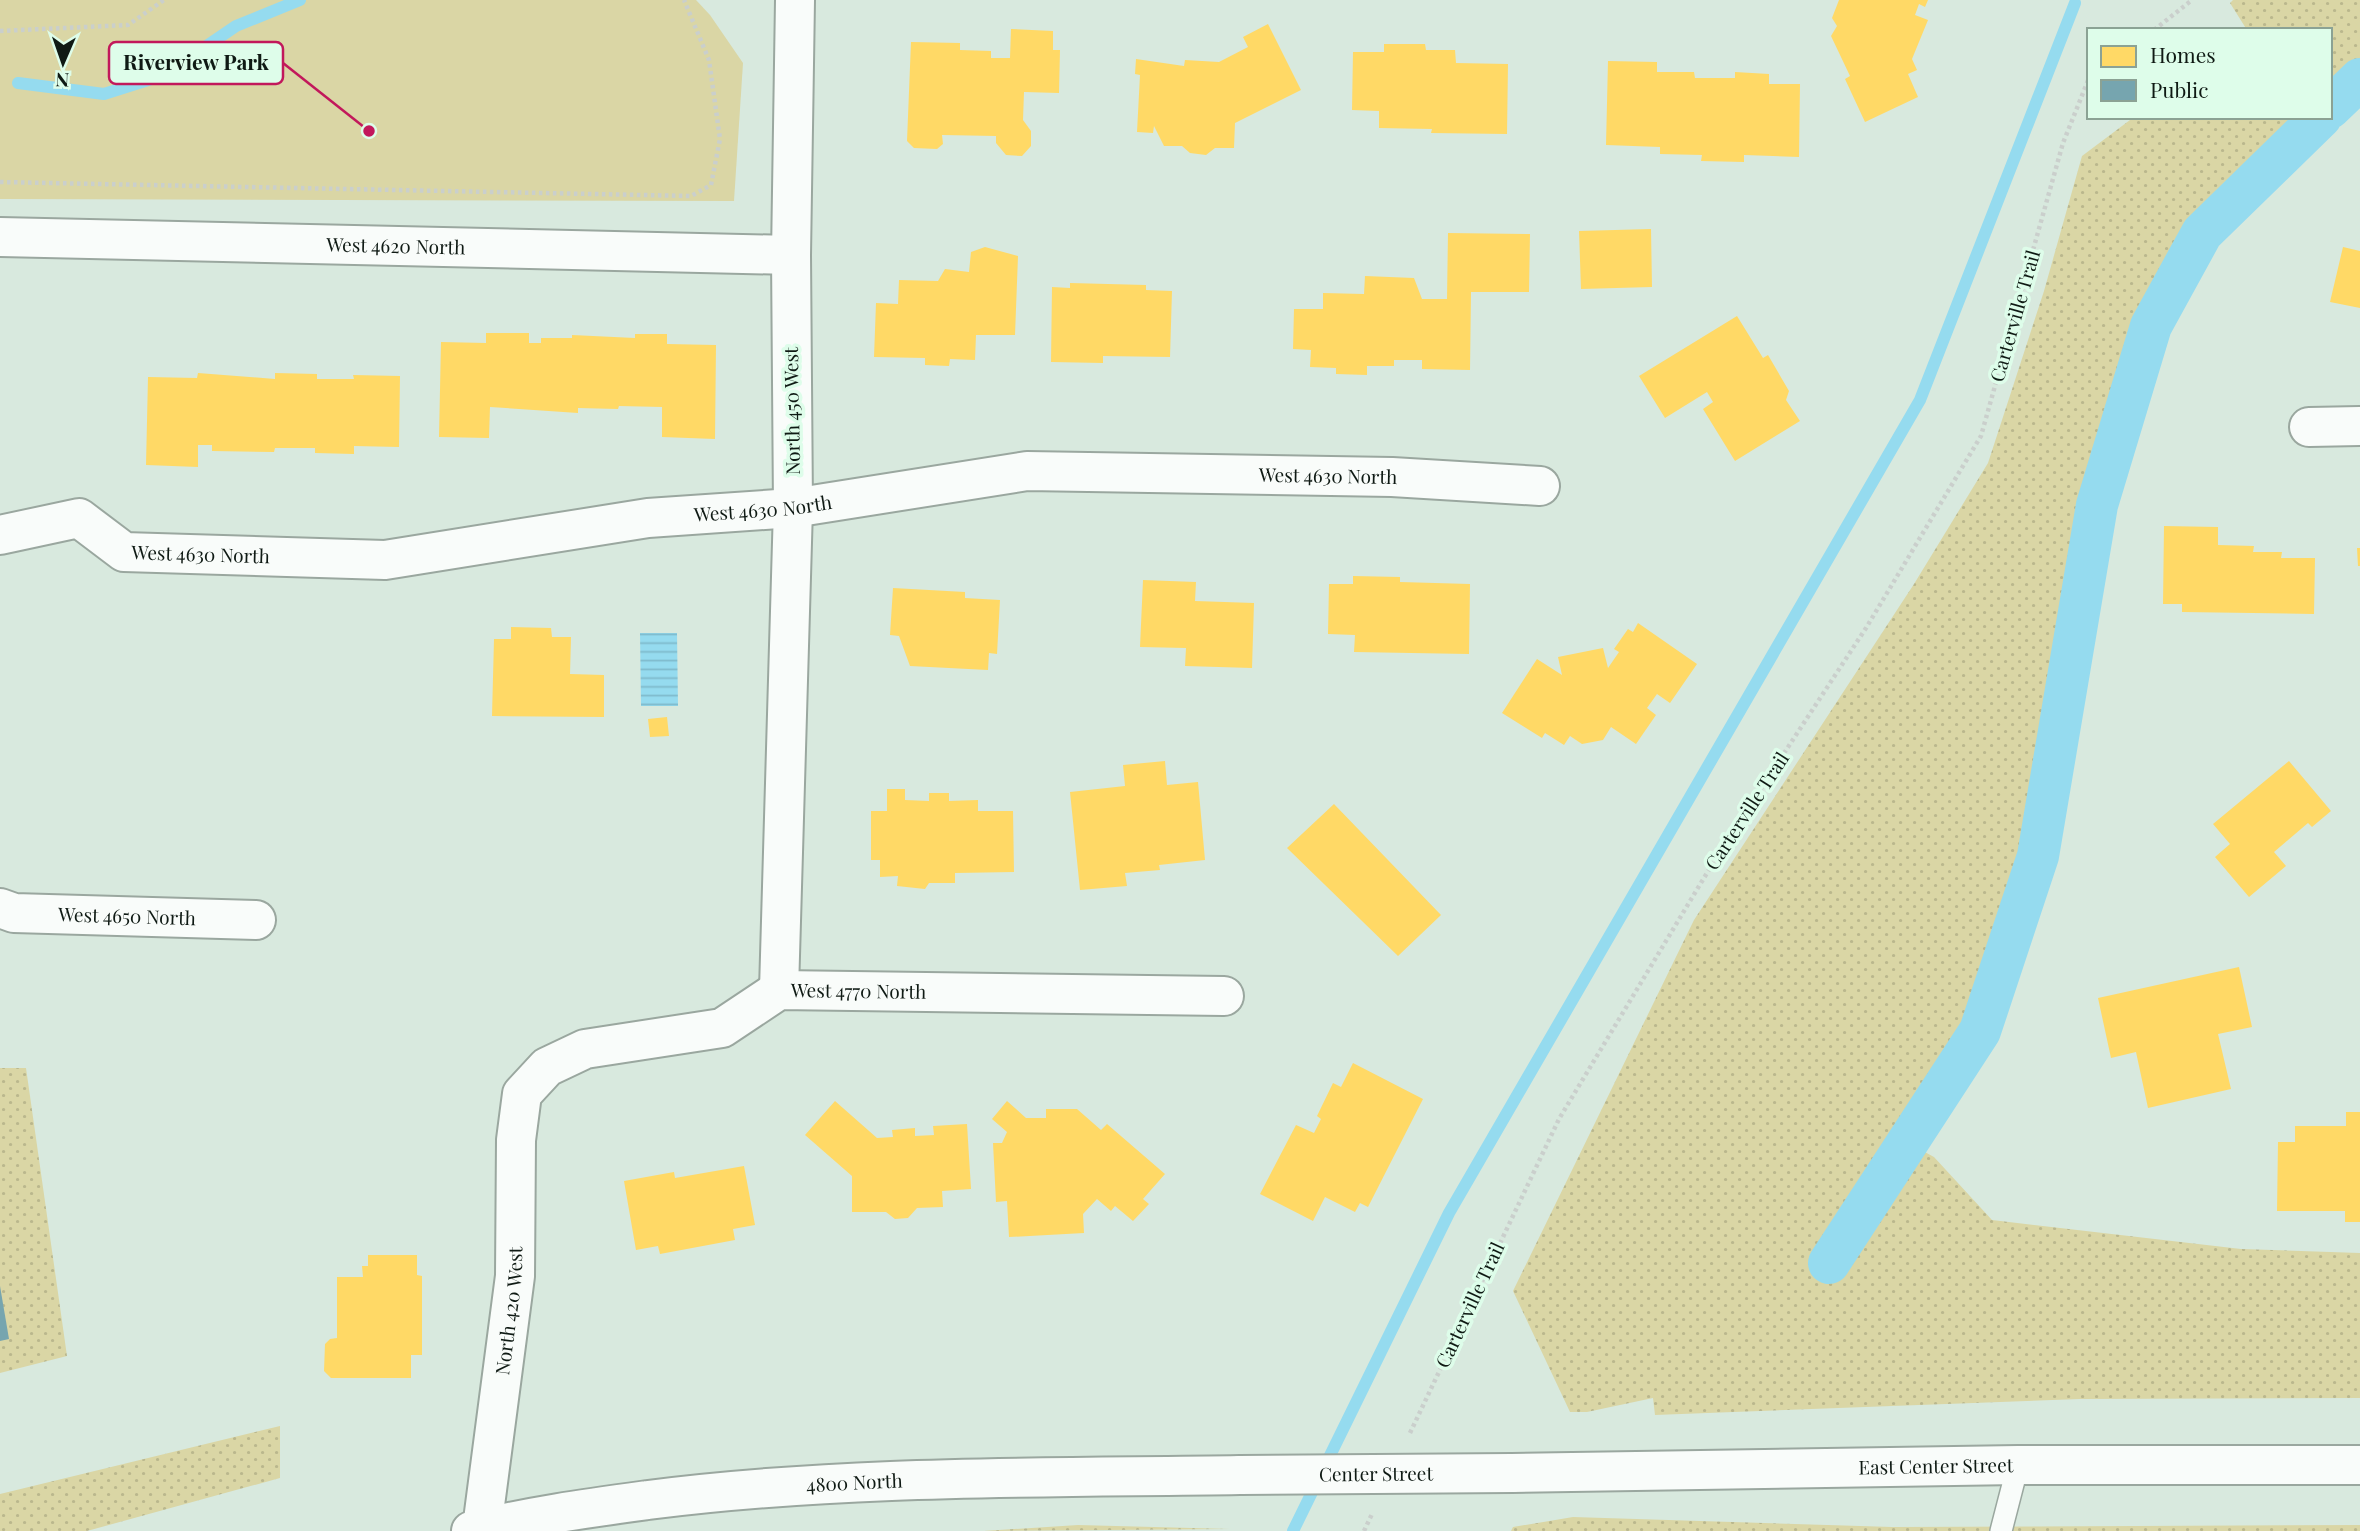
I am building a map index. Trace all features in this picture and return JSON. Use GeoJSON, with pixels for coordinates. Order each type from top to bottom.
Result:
{"type":"FeatureCollection","features":[{"type":"Feature","properties":{"kind":"street","name":"North 450 West"},"geometry":{"type":"LineString","coordinates":[[779,990],[793,508],[790,255],[795,0]]}},
{"type":"Feature","properties":{"kind":"street","name":"West 4620 North"},"geometry":{"type":"LineString","coordinates":[[0,237],[790,255]]}},
{"type":"Feature","properties":{"kind":"street"},"geometry":{"type":"LineString","coordinates":[[2309,426],[2360,426]]}},
{"type":"Feature","properties":{"kind":"street","name":"West 4630 North"},"geometry":{"type":"LineString","coordinates":[[0,535],[79,518],[124,552],[384,560],[648,519],[793,508],[1027,471],[1392,477],[1541,486]]}},
{"type":"Feature","properties":{"kind":"street","name":"West 4650 North"},"geometry":{"type":"LineString","coordinates":[[0,908],[14,913],[256,920]]}},
{"type":"Feature","properties":{"kind":"street","name":"West 4770 North"},"geometry":{"type":"LineString","coordinates":[[522,1094],[547,1067],[584,1049],[722,1028],[779,990],[1224,996]]}},
{"type":"Feature","properties":{"kind":"street","name":"North 420 West"},"geometry":{"type":"LineString","coordinates":[[476,1530],[515,1276],[516,1140],[522,1094]]}},
{"type":"Feature","properties":{"kind":"street","name":"East Center Street"},"geometry":{"type":"LineString","coordinates":[[1512,1474],[2018,1465],[2360,1465]]}},
{"type":"Feature","properties":{"kind":"street","name":"Center Street"},"geometry":{"type":"LineString","coordinates":[[1240,1475],[1512,1474]]}},
{"type":"Feature","properties":{"kind":"street","name":"4800 North"},"geometry":{"type":"LineString","coordinates":[[476,1530],[583,1509],[750,1487],[927,1480],[1240,1475]]}},
{"type":"Feature","properties":{"kind":"lane"},"geometry":{"type":"LineString","coordinates":[[2001,1531],[2018,1465]]}},
{"type":"Feature","properties":{"kind":"path"},"geometry":{"type":"LineString","coordinates":[[0,31],[128,25],[164,0]]}},
{"type":"Feature","properties":{"kind":"path"},"geometry":{"type":"LineString","coordinates":[[0,183],[691,196],[711,185],[720,139],[709,60],[684,0]]}},
{"type":"Feature","properties":{"kind":"path"},"geometry":{"type":"LineString","coordinates":[[2157,28],[2192,0]]}},
{"type":"Feature","properties":{"kind":"path","name":"Carterville Trail"},"geometry":{"type":"LineString","coordinates":[[1405,1444],[1559,1119],[1722,848],[1866,628],[1981,436],[2063,143],[2087,83]]}},
{"type":"Feature","properties":{"kind":"path"},"geometry":{"type":"LineString","coordinates":[[1364,1531],[1376,1506]]}},
{"type":"Feature","properties":{"kind":"shaded area"},"geometry":{"type":"Polygon","coordinates":[[[0,0],[696,0],[710,15],[743,63],[734,201],[0,199],[0,0]]]}},
{"type":"Feature","properties":{"kind":"shaded area"},"geometry":{"type":"Polygon","coordinates":[[[2233,0],[2360,0],[2360,64],[2332,93],[2332,28],[2246,28],[2230,3],[2233,0]]]}},
{"type":"Feature","properties":{"kind":"shaded area"},"geometry":{"type":"Polygon","coordinates":[[[2131,119],[2305,119],[2190,230],[2129,369],[2065,637],[2029,854],[1965,1023],[1897,1137],[1934,1157],[1992,1220],[2241,1249],[2360,1253],[2360,1398],[2080,1399],[1655,1415],[1653,1398],[1587,1412],[1570,1412],[1513,1291],[1694,920],[1914,584],[1988,463],[2044,291],[2082,156],[2131,119]]]}},
{"type":"Feature","properties":{"kind":"shaded area"},"geometry":{"type":"Polygon","coordinates":[[[0,1068],[26,1068],[67,1356],[0,1373],[0,1068]]]}},
{"type":"Feature","properties":{"kind":"shaded area"},"geometry":{"type":"Polygon","coordinates":[[[280,1426],[280,1478],[87,1531],[0,1531],[0,1494],[280,1426]]]}},
{"type":"Feature","properties":{"kind":"shaded area"},"geometry":{"type":"Polygon","coordinates":[[[1573,1517],[1892,1527],[2360,1525],[2360,1531],[1511,1531],[1513,1527],[1573,1517]]]}},
{"type":"Feature","properties":{"kind":"shaded area"},"geometry":{"type":"Polygon","coordinates":[[[1078,1525],[1230,1529],[983,1531],[1078,1525]]]}},
{"type":"Feature","properties":{"kind":"water"},"geometry":{"type":"Polygon","coordinates":[[[640,633],[677,633],[678,706],[641,706],[640,633]]]}},
{"type":"Feature","properties":{"kind":"building: Homes"},"geometry":{"type":"Polygon","coordinates":[[[1839,0],[1928,0],[1925,7],[1919,4],[1915,15],[1928,20],[1912,59],[1917,70],[1908,74],[1918,97],[1865,122],[1845,79],[1850,76],[1831,36],[1837,26],[1832,18],[1839,0]]]}},
{"type":"Feature","properties":{"kind":"building: Homes"},"geometry":{"type":"Polygon","coordinates":[[[1268,24],[1301,90],[1235,123],[1234,148],[1215,148],[1206,155],[1190,153],[1182,146],[1164,146],[1154,126],[1153,133],[1137,132],[1140,75],[1135,74],[1136,59],[1184,66],[1185,60],[1219,62],[1248,47],[1243,37],[1268,24]]]}},
{"type":"Feature","properties":{"kind":"building: Homes"},"geometry":{"type":"Polygon","coordinates":[[[1011,29],[1053,31],[1053,50],[1060,50],[1059,93],[1024,92],[1023,120],[1031,131],[1031,146],[1022,156],[1006,155],[996,143],[996,136],[942,135],[943,144],[937,149],[914,148],[907,141],[911,42],[960,43],[960,50],[991,51],[991,58],[1010,58],[1011,29]]]}},
{"type":"Feature","properties":{"kind":"building: Homes"},"geometry":{"type":"Polygon","coordinates":[[[1384,44],[1425,44],[1426,50],[1455,50],[1456,63],[1508,64],[1507,134],[1431,133],[1432,129],[1379,128],[1379,111],[1352,110],[1353,52],[1384,52],[1384,44]]]}},
{"type":"Feature","properties":{"kind":"building: Homes"},"geometry":{"type":"Polygon","coordinates":[[[1608,61],[1657,62],[1657,72],[1694,72],[1695,78],[1735,78],[1735,72],[1769,74],[1769,84],[1800,84],[1799,157],[1744,155],[1744,162],[1701,161],[1702,155],[1660,154],[1660,147],[1606,145],[1608,61]]]}},
{"type":"Feature","properties":{"kind":"building: Homes"},"geometry":{"type":"Polygon","coordinates":[[[1651,229],[1652,287],[1581,289],[1579,231],[1651,229]]]}},
{"type":"Feature","properties":{"kind":"building: Homes"},"geometry":{"type":"Polygon","coordinates":[[[1448,233],[1530,234],[1529,292],[1471,292],[1470,370],[1422,369],[1422,360],[1394,360],[1394,366],[1367,366],[1367,375],[1336,374],[1336,368],[1310,367],[1311,350],[1293,349],[1294,309],[1323,309],[1323,293],[1364,294],[1365,276],[1414,278],[1422,299],[1447,299],[1448,233]]]}},
{"type":"Feature","properties":{"kind":"building: Homes"},"geometry":{"type":"Polygon","coordinates":[[[985,247],[1018,256],[1015,335],[976,335],[975,360],[950,359],[949,366],[925,365],[925,358],[874,357],[876,303],[898,304],[899,280],[938,281],[945,269],[969,272],[971,252],[985,247]]]}},
{"type":"Feature","properties":{"kind":"building: Homes"},"geometry":{"type":"Polygon","coordinates":[[[2343,247],[2360,251],[2360,308],[2330,302],[2343,247]]]}},
{"type":"Feature","properties":{"kind":"building: Homes"},"geometry":{"type":"Polygon","coordinates":[[[1070,283],[1146,285],[1146,290],[1172,291],[1170,357],[1103,356],[1103,363],[1051,362],[1052,287],[1070,288],[1070,283]]]}},
{"type":"Feature","properties":{"kind":"building: Homes"},"geometry":{"type":"Polygon","coordinates":[[[1737,316],[1763,358],[1768,355],[1789,391],[1786,400],[1800,421],[1735,461],[1703,409],[1713,402],[1707,392],[1665,418],[1639,376],[1737,316]]]}},
{"type":"Feature","properties":{"kind":"building: Homes"},"geometry":{"type":"Polygon","coordinates":[[[486,333],[529,333],[529,343],[541,343],[541,338],[572,338],[572,335],[635,338],[635,334],[667,334],[667,344],[716,345],[715,439],[662,437],[662,407],[619,406],[618,409],[578,408],[578,413],[490,407],[489,438],[439,437],[441,342],[486,343],[486,333]]]}},
{"type":"Feature","properties":{"kind":"building: Homes"},"geometry":{"type":"Polygon","coordinates":[[[198,373],[275,379],[275,373],[317,374],[317,379],[354,379],[353,375],[400,376],[399,447],[354,446],[354,454],[315,453],[315,448],[275,448],[274,452],[212,451],[212,445],[198,445],[198,467],[146,465],[148,377],[197,378],[198,373]]]}},
{"type":"Feature","properties":{"kind":"building: Homes"},"geometry":{"type":"Polygon","coordinates":[[[2164,526],[2218,527],[2218,545],[2254,546],[2253,552],[2282,552],[2281,558],[2315,558],[2314,614],[2182,612],[2182,604],[2163,604],[2164,526]]]}},
{"type":"Feature","properties":{"kind":"building: Homes"},"geometry":{"type":"Polygon","coordinates":[[[2357,548],[2360,548],[2360,566],[2358,566],[2357,548]]]}},
{"type":"Feature","properties":{"kind":"building: Homes"},"geometry":{"type":"Polygon","coordinates":[[[1353,576],[1400,577],[1400,582],[1470,584],[1469,654],[1354,652],[1355,635],[1328,634],[1329,584],[1353,584],[1353,576]]]}},
{"type":"Feature","properties":{"kind":"building: Homes"},"geometry":{"type":"Polygon","coordinates":[[[1143,580],[1196,582],[1195,601],[1254,603],[1252,668],[1185,666],[1186,648],[1140,647],[1143,580]]]}},
{"type":"Feature","properties":{"kind":"building: Homes"},"geometry":{"type":"Polygon","coordinates":[[[893,588],[965,592],[965,598],[1000,600],[997,654],[989,653],[988,670],[910,666],[899,636],[890,635],[893,588]]]}},
{"type":"Feature","properties":{"kind":"building: Homes"},"geometry":{"type":"Polygon","coordinates":[[[1638,623],[1697,664],[1670,703],[1657,694],[1647,708],[1656,715],[1636,744],[1611,727],[1603,740],[1582,744],[1570,736],[1564,745],[1545,733],[1542,738],[1502,713],[1537,659],[1562,675],[1558,657],[1603,648],[1608,668],[1619,652],[1614,649],[1628,629],[1633,632],[1638,623]]]}},
{"type":"Feature","properties":{"kind":"building: Homes"},"geometry":{"type":"Polygon","coordinates":[[[511,627],[551,628],[552,637],[571,637],[570,674],[604,675],[604,717],[492,716],[494,639],[511,639],[511,627]]]}},
{"type":"Feature","properties":{"kind":"building: Homes"},"geometry":{"type":"Polygon","coordinates":[[[667,717],[669,736],[650,737],[648,719],[667,717]]]}},
{"type":"Feature","properties":{"kind":"building: Homes"},"geometry":{"type":"Polygon","coordinates":[[[1165,761],[1167,785],[1198,782],[1205,860],[1159,865],[1160,870],[1125,873],[1127,886],[1080,890],[1070,792],[1125,786],[1123,765],[1165,761]]]}},
{"type":"Feature","properties":{"kind":"building: Homes"},"geometry":{"type":"Polygon","coordinates":[[[2289,761],[2331,811],[2312,827],[2308,823],[2274,852],[2286,866],[2249,897],[2215,857],[2230,844],[2213,824],[2289,761]]]}},
{"type":"Feature","properties":{"kind":"building: Homes"},"geometry":{"type":"Polygon","coordinates":[[[887,789],[905,789],[905,800],[929,801],[929,793],[949,793],[949,801],[978,800],[978,811],[1013,811],[1014,872],[955,873],[955,883],[929,883],[925,889],[897,886],[898,876],[880,877],[880,860],[871,860],[871,811],[887,811],[887,789]]]}},
{"type":"Feature","properties":{"kind":"building: Homes"},"geometry":{"type":"Polygon","coordinates":[[[1334,804],[1441,915],[1398,956],[1287,848],[1334,804]]]}},
{"type":"Feature","properties":{"kind":"building: Homes"},"geometry":{"type":"Polygon","coordinates":[[[2239,967],[2252,1027],[2218,1034],[2231,1089],[2148,1108],[2136,1052],[2111,1058],[2098,998],[2239,967]]]}},
{"type":"Feature","properties":{"kind":"building: Homes"},"geometry":{"type":"Polygon","coordinates":[[[1353,1063],[1423,1099],[1368,1207],[1360,1203],[1355,1212],[1325,1197],[1313,1221],[1260,1194],[1296,1125],[1314,1133],[1321,1119],[1317,1116],[1333,1083],[1341,1087],[1353,1063]]]}},
{"type":"Feature","properties":{"kind":"building: Homes"},"geometry":{"type":"Polygon","coordinates":[[[835,1101],[877,1138],[893,1137],[892,1130],[915,1128],[915,1136],[934,1135],[933,1126],[967,1124],[971,1189],[942,1191],[943,1207],[917,1208],[908,1218],[895,1219],[886,1212],[852,1212],[852,1176],[805,1135],[835,1101]]]}},
{"type":"Feature","properties":{"kind":"building: Homes"},"geometry":{"type":"Polygon","coordinates":[[[1007,1101],[1026,1118],[1046,1118],[1046,1109],[1077,1109],[1101,1130],[1107,1124],[1165,1174],[1143,1199],[1149,1204],[1133,1221],[1115,1206],[1111,1211],[1097,1199],[1083,1214],[1084,1233],[1009,1237],[1007,1201],[996,1202],[993,1143],[1002,1143],[1007,1132],[992,1119],[1007,1101]]]}},
{"type":"Feature","properties":{"kind":"building: Homes"},"geometry":{"type":"Polygon","coordinates":[[[2346,1112],[2360,1112],[2360,1222],[2345,1222],[2345,1211],[2277,1211],[2278,1142],[2295,1142],[2295,1126],[2346,1126],[2346,1112]]]}},
{"type":"Feature","properties":{"kind":"building: Homes"},"geometry":{"type":"Polygon","coordinates":[[[744,1166],[755,1225],[733,1229],[735,1240],[660,1254],[658,1246],[636,1250],[624,1181],[674,1172],[675,1178],[744,1166]]]}},
{"type":"Feature","properties":{"kind":"building: Homes"},"geometry":{"type":"Polygon","coordinates":[[[368,1255],[417,1255],[417,1275],[422,1276],[422,1355],[411,1355],[411,1378],[331,1378],[324,1371],[325,1344],[330,1339],[337,1338],[337,1277],[363,1277],[362,1266],[368,1266],[368,1255]]]}},
{"type":"Feature","properties":{"kind":"building: Public"},"geometry":{"type":"Polygon","coordinates":[[[0,1286],[9,1339],[0,1341],[0,1286]]]}},
{"type":"Feature","properties":{"kind":"waterway"},"geometry":{"type":"LineString","coordinates":[[18,83],[104,94],[164,75],[236,26],[300,0]]}},
{"type":"Feature","properties":{"kind":"waterway"},"geometry":{"type":"LineString","coordinates":[[1293,1531],[1449,1213],[1920,400],[2075,3]]}},
{"type":"Feature","properties":{"kind":"waterway"},"geometry":{"type":"LineString","coordinates":[[2332,106],[2360,79]]}},
{"type":"Feature","properties":{"kind":"waterway"},"geometry":{"type":"LineString","coordinates":[[1829,1263],[1980,1031],[2038,856],[2097,505],[2151,326],[2202,233],[2319,119]]}},
{"type":"Feature","properties":{"kind":"place","name":"Riverview Park"},"geometry":{"type":"Point","coordinates":[369,131]}}]}
